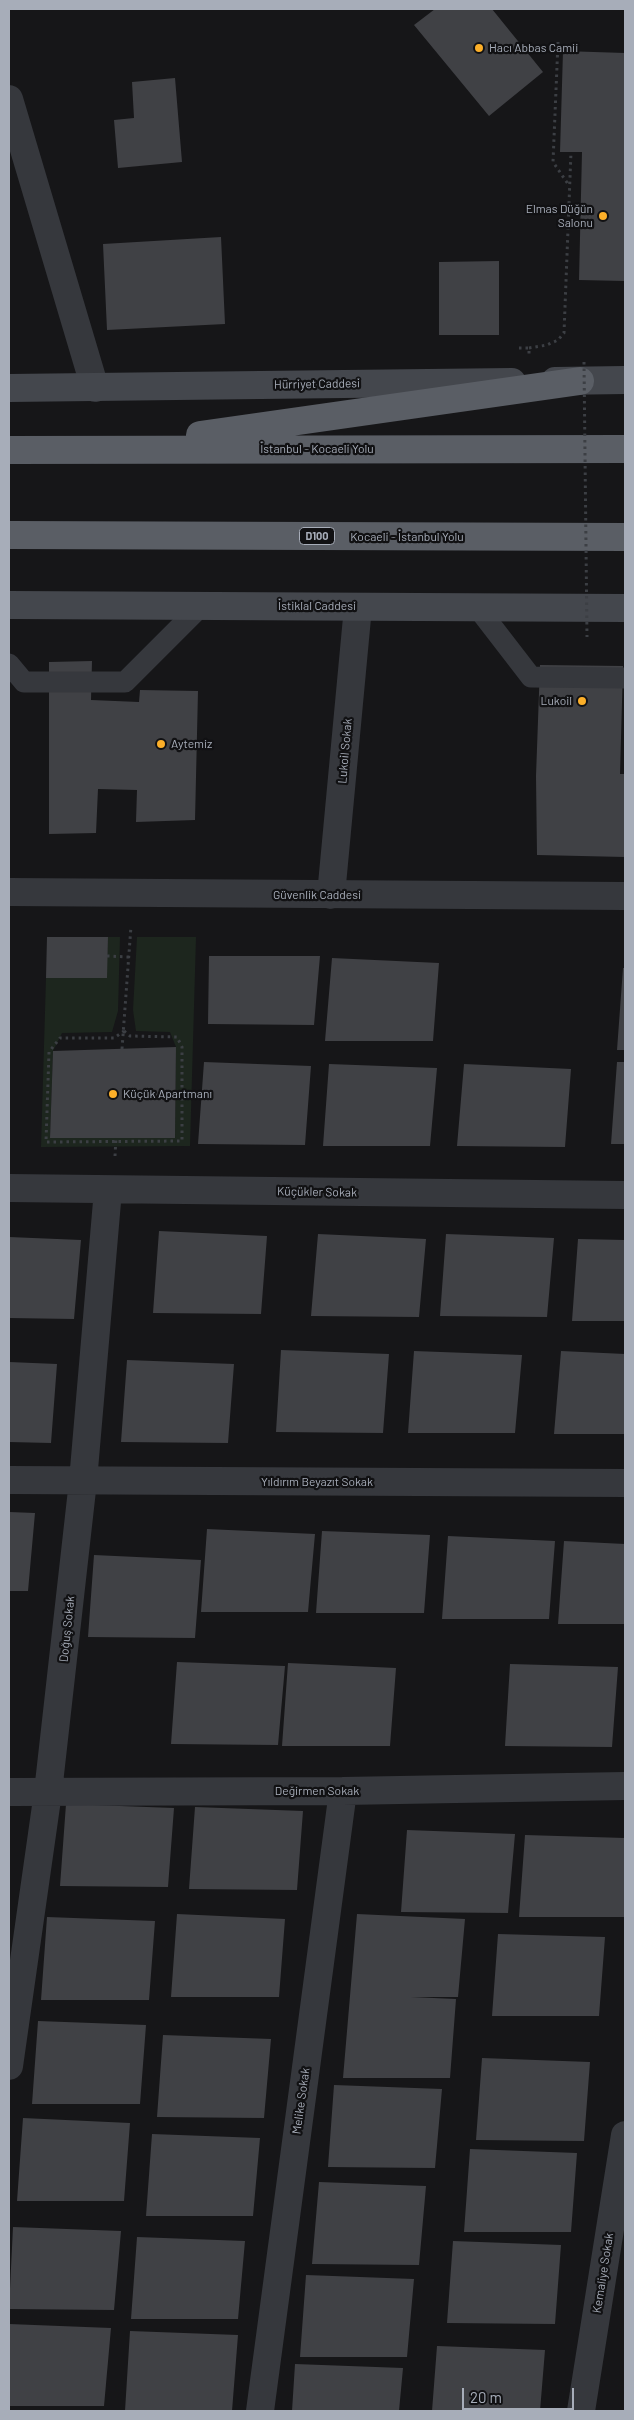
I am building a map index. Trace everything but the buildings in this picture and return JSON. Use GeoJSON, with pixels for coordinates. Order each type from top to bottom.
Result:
{"type":"FeatureCollection","features":[{"type":"Feature","properties":{"kind":"highway"},"geometry":{"type":"LineString","coordinates":[[105,449],[582,371]]}},
{"type":"Feature","properties":{"kind":"highway","name":"İstanbul - Kocaeli Yolu"},"geometry":{"type":"LineString","coordinates":[[9,450],[625,449]]}},
{"type":"Feature","properties":{"kind":"highway","name":"Kocaeli - İstanbul Yolu"},"geometry":{"type":"LineString","coordinates":[[9,535],[625,537]]}},
{"type":"Feature","properties":{"kind":"main road","name":"Hürriyet Caddesi"},"geometry":{"type":"LineString","coordinates":[[9,388],[95,388],[582,371],[625,380]]}},
{"type":"Feature","properties":{"kind":"main road","name":"İstiklal Caddesi"},"geometry":{"type":"LineString","coordinates":[[9,605],[625,608]]}},
{"type":"Feature","properties":{"kind":"street"},"geometry":{"type":"LineString","coordinates":[[9,98],[95,388]]}},
{"type":"Feature","properties":{"kind":"street","name":"Lukoil Sokak"},"geometry":{"type":"LineString","coordinates":[[331,895],[358,607]]}},
{"type":"Feature","properties":{"kind":"street","name":"Güvenlik Caddesi"},"geometry":{"type":"LineString","coordinates":[[9,892],[625,896]]}},
{"type":"Feature","properties":{"kind":"street","name":"Küçükler Sokak"},"geometry":{"type":"LineString","coordinates":[[9,1188],[625,1195]]}},
{"type":"Feature","properties":{"kind":"street","name":"Doğuş Sokak"},"geometry":{"type":"LineString","coordinates":[[9,2066],[48,1792],[83,1481],[108,1190]]}},
{"type":"Feature","properties":{"kind":"street","name":"Yıldırım Beyazıt Sokak"},"geometry":{"type":"LineString","coordinates":[[9,1480],[625,1483]]}},
{"type":"Feature","properties":{"kind":"street","name":"Değirmen Sokak"},"geometry":{"type":"LineString","coordinates":[[9,1792],[343,1791],[625,1786]]}},
{"type":"Feature","properties":{"kind":"street","name":"Melike Sokak"},"geometry":{"type":"LineString","coordinates":[[260,2411],[343,1791]]}},
{"type":"Feature","properties":{"kind":"street","name":"Kemaliye Sokak"},"geometry":{"type":"LineString","coordinates":[[581,2411],[625,2135]]}},
{"type":"Feature","properties":{"kind":"lane"},"geometry":{"type":"LineString","coordinates":[[9,664],[24,682],[125,682],[201,606]]}},
{"type":"Feature","properties":{"kind":"lane"},"geometry":{"type":"LineString","coordinates":[[476,607],[532,678],[625,678]]}},
{"type":"Feature","properties":{"kind":"path"},"geometry":{"type":"LineString","coordinates":[[558,42],[553,162],[569,185]]}},
{"type":"Feature","properties":{"kind":"path"},"geometry":{"type":"LineString","coordinates":[[529,348],[547,345],[558,340],[564,333],[571,152]]}},
{"type":"Feature","properties":{"kind":"path"},"geometry":{"type":"LineString","coordinates":[[582,371],[587,637]]}},
{"type":"Feature","properties":{"kind":"path"},"geometry":{"type":"LineString","coordinates":[[122,1049],[133,893]]}},
{"type":"Feature","properties":{"kind":"path"},"geometry":{"type":"LineString","coordinates":[[107,956],[129,957]]}},
{"type":"Feature","properties":{"kind":"path"},"geometry":{"type":"LineString","coordinates":[[124,1031],[130,1036],[177,1037],[182,1047],[182,1141],[46,1142],[49,1052],[60,1038],[114,1038],[124,1031]]}},
{"type":"Feature","properties":{"kind":"shaded area"},"geometry":{"type":"Polygon","coordinates":[[[108,937],[120,937],[118,1011],[112,1032],[62,1033],[53,1051],[50,1138],[175,1138],[176,1047],[170,1032],[136,1031],[133,1010],[137,937],[196,937],[190,1146],[41,1147],[46,978],[106,977],[108,937]]]}},
{"type":"Feature","properties":{"kind":"place","name":"Hacı Abbas Camii"},"geometry":{"type":"Point","coordinates":[479,48]}},
{"type":"Feature","properties":{"kind":"place","name":"Elmas Düğün Salonu"},"geometry":{"type":"Point","coordinates":[603,216]}},
{"type":"Feature","properties":{"kind":"place","name":"Lukoil"},"geometry":{"type":"Point","coordinates":[582,701]}},
{"type":"Feature","properties":{"kind":"place","name":"Aytemiz"},"geometry":{"type":"Point","coordinates":[161,744]}},
{"type":"Feature","properties":{"kind":"place","name":"Küçük Apartmanı"},"geometry":{"type":"Point","coordinates":[113,1094]}}]}
